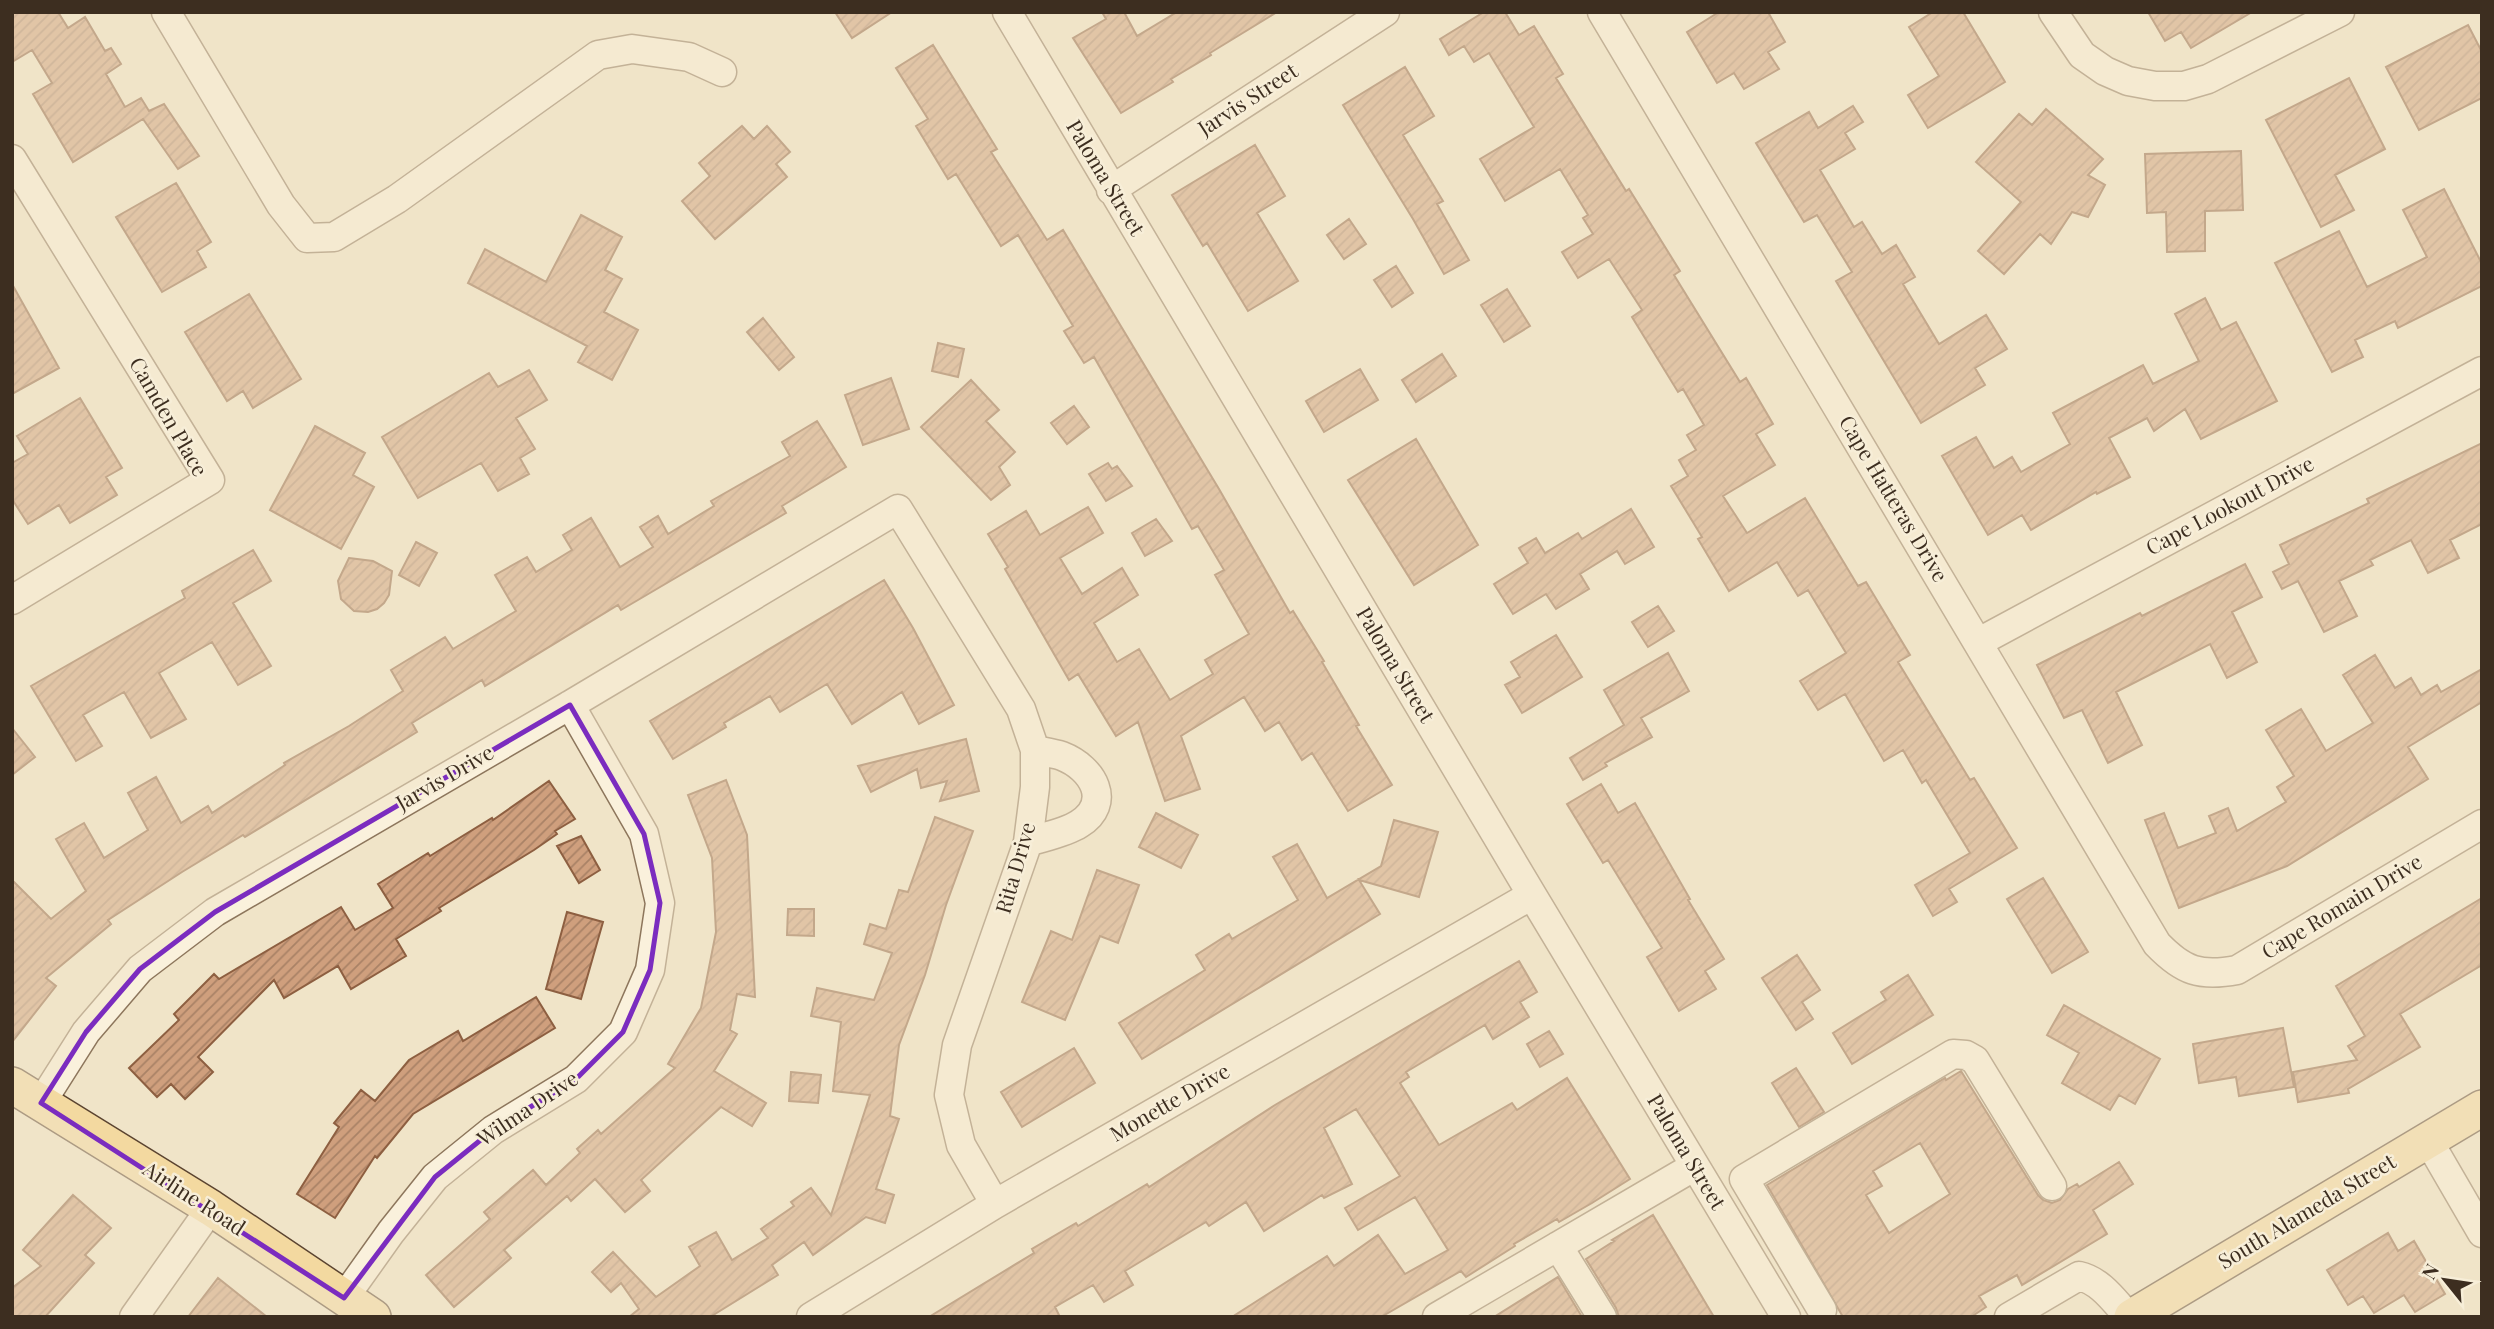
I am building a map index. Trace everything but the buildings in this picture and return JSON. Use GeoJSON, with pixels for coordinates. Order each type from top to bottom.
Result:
{"type":"FeatureCollection","features":[{"type":"Feature","properties":{"kind":"main road","name":"Airline Road"},"geometry":{"type":"LineString","coordinates":[[12,1085],[211,1208],[373,1317]]}},
{"type":"Feature","properties":{"kind":"main road","name":"South Alameda Street"},"geometry":{"type":"LineString","coordinates":[[2130,1317],[2482,1108]]}},
{"type":"Feature","properties":{"kind":"street"},"geometry":{"type":"LineString","coordinates":[[166,12],[281,205],[307,238],[334,237],[397,199],[598,55],[632,49],[690,57],[722,72]]}},
{"type":"Feature","properties":{"kind":"street","name":"Paloma Street"},"geometry":{"type":"LineString","coordinates":[[1007,12],[1786,1317]]}},
{"type":"Feature","properties":{"kind":"street","name":"Cape Hatteras Drive"},"geometry":{"type":"LineString","coordinates":[[1602,12],[2157,944],[2175,962],[2197,972]]}},
{"type":"Feature","properties":{"kind":"street"},"geometry":{"type":"LineString","coordinates":[[2053,12],[2082,55],[2105,71],[2128,81],[2155,86],[2184,86],[2208,79],[2340,12]]}},
{"type":"Feature","properties":{"kind":"street","name":"Jarvis Street"},"geometry":{"type":"LineString","coordinates":[[1111,190],[1373,15]]}},
{"type":"Feature","properties":{"kind":"street","name":"Camden Place"},"geometry":{"type":"LineString","coordinates":[[12,159],[209,480],[12,600]]}},
{"type":"Feature","properties":{"kind":"street","name":"Cape Lookout Drive"},"geometry":{"type":"LineString","coordinates":[[1979,642],[2482,370]]}},
{"type":"Feature","properties":{"kind":"street","name":"Jarvis Drive"},"geometry":{"type":"LineString","coordinates":[[41,1103],[86,1032],[140,970],[215,912],[570,705],[898,509]]}},
{"type":"Feature","properties":{"kind":"street","name":"Rita Drive"},"geometry":{"type":"LineString","coordinates":[[898,509],[1021,709],[1035,750],[1035,787],[1028,842],[957,1045],[949,1096],[961,1145],[995,1204]]}},
{"type":"Feature","properties":{"kind":"street","name":"Wilma Drive"},"geometry":{"type":"LineString","coordinates":[[344,1298],[391,1232],[435,1177],[493,1130],[576,1079],[623,1032],[650,971],[660,903],[644,834],[570,705]]}},
{"type":"Feature","properties":{"kind":"street"},"geometry":{"type":"LineString","coordinates":[[1028,842],[1078,825],[1095,810],[1098,793],[1088,774],[1063,757],[1035,750]]}},
{"type":"Feature","properties":{"kind":"street","name":"Cape Romain Drive"},"geometry":{"type":"LineString","coordinates":[[2197,972],[2216,974],[2237,970],[2482,824]]}},
{"type":"Feature","properties":{"kind":"street","name":"Monette Drive"},"geometry":{"type":"LineString","coordinates":[[811,1317],[995,1204],[1532,895]]}},
{"type":"Feature","properties":{"kind":"street"},"geometry":{"type":"LineString","coordinates":[[1822,1310],[1744,1179],[1952,1054],[1966,1055],[1975,1060],[2053,1186]]}},
{"type":"Feature","properties":{"kind":"street"},"geometry":{"type":"LineString","coordinates":[[2428,1140],[2482,1233]]}},
{"type":"Feature","properties":{"kind":"street"},"geometry":{"type":"LineString","coordinates":[[1437,1317],[1695,1166]]}},
{"type":"Feature","properties":{"kind":"street"},"geometry":{"type":"LineString","coordinates":[[134,1317],[211,1208]]}},
{"type":"Feature","properties":{"kind":"street"},"geometry":{"type":"LineString","coordinates":[[1732,1227],[1763,1210]]}},
{"type":"Feature","properties":{"kind":"street"},"geometry":{"type":"LineString","coordinates":[[1558,1246],[1602,1317]]}},
{"type":"Feature","properties":{"kind":"street"},"geometry":{"type":"LineString","coordinates":[[2009,1317],[2079,1276],[2101,1287],[2130,1317]]}},
{"type":"Feature","properties":{"kind":"highlighted area"},"geometry":{"type":"Polygon","coordinates":[[[570,705],[644,834],[660,903],[650,970],[623,1032],[576,1079],[493,1130],[435,1177],[344,1298],[41,1103],[86,1032],[140,969],[215,912],[570,705]]]}}]}
